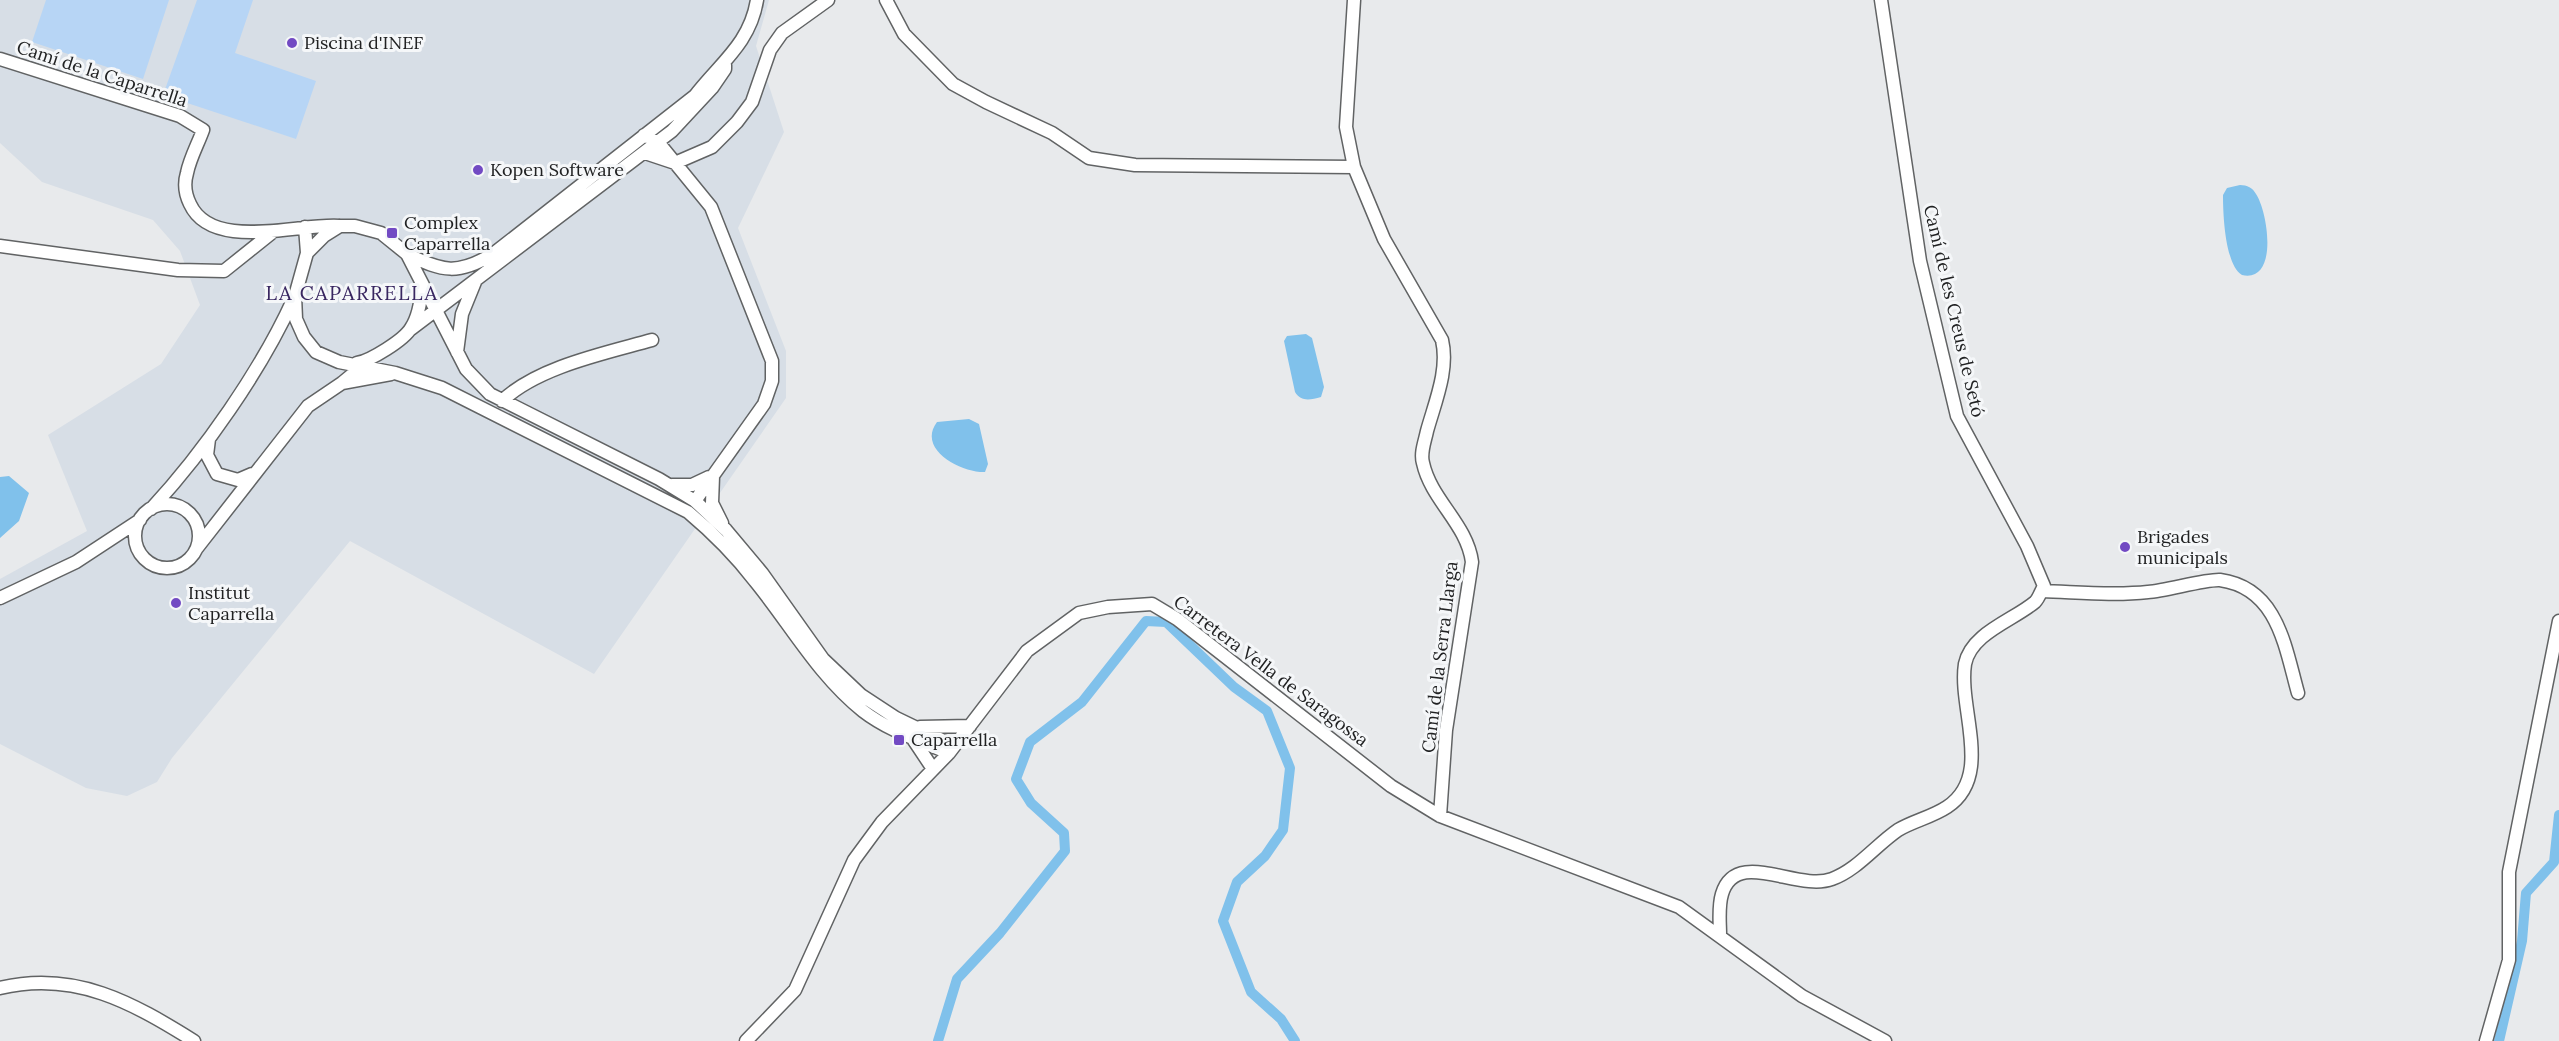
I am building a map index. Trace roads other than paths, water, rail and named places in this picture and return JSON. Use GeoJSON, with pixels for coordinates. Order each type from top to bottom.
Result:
{"type":"FeatureCollection","features":[{"type":"Feature","properties":{"kind":"street"},"geometry":{"type":"LineString","coordinates":[[140,520],[136,530],[139,551],[154,565],[164,568],[184,564],[253,473],[308,406],[342,383],[361,364],[411,329],[672,131],[712,88],[725,69],[725,65],[745,39],[754,18],[758,0]]}},
{"type":"Feature","properties":{"kind":"street"},"geometry":{"type":"LineString","coordinates":[[645,153],[675,163],[712,147],[737,122],[752,102],[770,50],[782,33],[828,0]]}},
{"type":"Feature","properties":{"kind":"street"},"geometry":{"type":"LineString","coordinates":[[886,0],[904,34],[953,84],[1052,133],[1089,158],[1135,165],[1354,167]]}},
{"type":"Feature","properties":{"kind":"street","name":"Camí de la Serra Llarga"},"geometry":{"type":"LineString","coordinates":[[1354,0],[1346,127],[1354,167],[1384,239],[1442,340],[1443,373],[1424,443],[1422,462],[1433,487],[1466,537],[1472,562],[1446,730],[1440,816]]}},
{"type":"Feature","properties":{"kind":"street","name":"Camí de les Creus de Setó"},"geometry":{"type":"LineString","coordinates":[[1881,0],[1920,261],[1957,416],[2027,546],[2044,586],[2042,591]]}},
{"type":"Feature","properties":{"kind":"street","name":"Camí de la Caparrella"},"geometry":{"type":"LineString","coordinates":[[0,59],[180,116],[203,130],[186,174],[185,194],[193,212],[210,224],[230,231],[340,226]]}},
{"type":"Feature","properties":{"kind":"street"},"geometry":{"type":"LineString","coordinates":[[658,142],[660,133],[682,113],[720,66],[725,65]]}},
{"type":"Feature","properties":{"kind":"street"},"geometry":{"type":"LineString","coordinates":[[307,253],[324,236],[340,226],[355,226],[381,232],[407,254],[448,269],[472,266],[493,254],[696,95]]}},
{"type":"Feature","properties":{"kind":"street"},"geometry":{"type":"LineString","coordinates":[[672,131],[675,163]]}},
{"type":"Feature","properties":{"kind":"street"},"geometry":{"type":"LineString","coordinates":[[644,135],[658,142],[711,207],[772,361],[772,381],[764,404],[695,501]]}},
{"type":"Feature","properties":{"kind":"street"},"geometry":{"type":"LineString","coordinates":[[0,598],[76,562],[140,520],[183,474],[280,329],[295,296],[307,253],[305,227]]}},
{"type":"Feature","properties":{"kind":"street"},"geometry":{"type":"LineString","coordinates":[[0,246],[178,270],[224,271],[275,230]]}},
{"type":"Feature","properties":{"kind":"street"},"geometry":{"type":"LineString","coordinates":[[407,254],[457,352],[477,382],[502,401],[668,484],[695,501],[726,530],[762,573],[823,659],[861,695],[914,733],[933,769]]}},
{"type":"Feature","properties":{"kind":"street"},"geometry":{"type":"LineString","coordinates":[[457,352],[462,314],[476,280]]}},
{"type":"Feature","properties":{"kind":"street"},"geometry":{"type":"LineString","coordinates":[[411,329],[421,302],[422,283]]}},
{"type":"Feature","properties":{"kind":"street"},"geometry":{"type":"LineString","coordinates":[[295,296],[296,319],[304,337],[316,352],[442,388],[688,512],[708,529],[756,581],[800,644],[843,693],[865,712],[951,750]]}},
{"type":"Feature","properties":{"kind":"street"},"geometry":{"type":"LineString","coordinates":[[502,401],[510,394],[577,360],[652,340]]}},
{"type":"Feature","properties":{"kind":"street"},"geometry":{"type":"LineString","coordinates":[[342,383],[395,373]]}},
{"type":"Feature","properties":{"kind":"street"},"geometry":{"type":"LineString","coordinates":[[209,437],[207,455],[217,474],[238,480],[253,473]]}},
{"type":"Feature","properties":{"kind":"street"},"geometry":{"type":"LineString","coordinates":[[668,484],[692,485],[713,475]]}},
{"type":"Feature","properties":{"kind":"street"},"geometry":{"type":"LineString","coordinates":[[713,475],[712,503],[726,530]]}},
{"type":"Feature","properties":{"kind":"street"},"geometry":{"type":"LineString","coordinates":[[659,498],[695,501]]}},
{"type":"Feature","properties":{"kind":"street"},"geometry":{"type":"LineString","coordinates":[[695,501],[708,529]]}},
{"type":"Feature","properties":{"kind":"street"},"geometry":{"type":"LineString","coordinates":[[151,509],[170,505],[188,512],[198,528],[197,548]]}},
{"type":"Feature","properties":{"kind":"street"},"geometry":{"type":"LineString","coordinates":[[1720,935],[1722,894],[1728,882],[1743,871],[1761,872],[1812,883],[1834,878],[1901,828],[1927,818],[1956,800],[1967,784],[1971,763],[1965,670],[1969,655],[1978,642],[2037,600],[2042,591],[2144,593],[2218,580],[2246,588],[2269,607],[2274,616],[2283,635],[2298,693]]}},
{"type":"Feature","properties":{"kind":"street","name":"Carretera Vella de Saragossa"},"geometry":{"type":"LineString","coordinates":[[746,1041],[795,990],[854,860],[882,822],[951,750],[1027,651],[1079,613],[1108,607],[1152,604],[1177,619],[1391,786],[1440,816],[1664,901],[1690,914],[1802,996],[1885,1041]]}},
{"type":"Feature","properties":{"kind":"street"},"geometry":{"type":"LineString","coordinates":[[2486,1041],[2509,960],[2509,872],[2543,712],[2559,621]]}},
{"type":"Feature","properties":{"kind":"street"},"geometry":{"type":"LineString","coordinates":[[914,733],[970,726]]}},
{"type":"Feature","properties":{"kind":"street"},"geometry":{"type":"LineString","coordinates":[[0,988],[43,982],[84,987],[140,1007],[194,1041]]}},
{"type":"Feature","properties":{"kind":"waterway"},"geometry":{"type":"LineString","coordinates":[[938,1041],[957,979],[1000,933],[1065,851],[1064,833],[1031,803],[1016,779],[1030,742],[1082,702],[1146,621],[1166,622],[1234,687],[1267,711],[1290,768],[1283,830],[1265,856],[1237,882],[1223,921],[1251,992],[1281,1019],[1295,1041]]}},
{"type":"Feature","properties":{"kind":"waterway"},"geometry":{"type":"LineString","coordinates":[[2499,1041],[2522,941],[2526,893],[2554,862],[2559,815]]}},
{"type":"Feature","properties":{"kind":"place","name":"Piscina d'INEF"},"geometry":{"type":"Point","coordinates":[292,43]}},
{"type":"Feature","properties":{"kind":"place","name":"Kopen Software"},"geometry":{"type":"Point","coordinates":[478,170]}},
{"type":"Feature","properties":{"kind":"place","name":"Complex Caparrella"},"geometry":{"type":"Point","coordinates":[392,233]}},
{"type":"Feature","properties":{"kind":"place","name":"Brigades municipals"},"geometry":{"type":"Point","coordinates":[2125,547]}},
{"type":"Feature","properties":{"kind":"place","name":"Institut Caparrella"},"geometry":{"type":"Point","coordinates":[176,603]}},
{"type":"Feature","properties":{"kind":"place","name":"Caparrella"},"geometry":{"type":"Point","coordinates":[899,740]}},
{"type":"Feature","properties":{"kind":"district","name":"LA CAPARRELLA"},"geometry":{"type":"Point","coordinates":[352,293]}}]}
